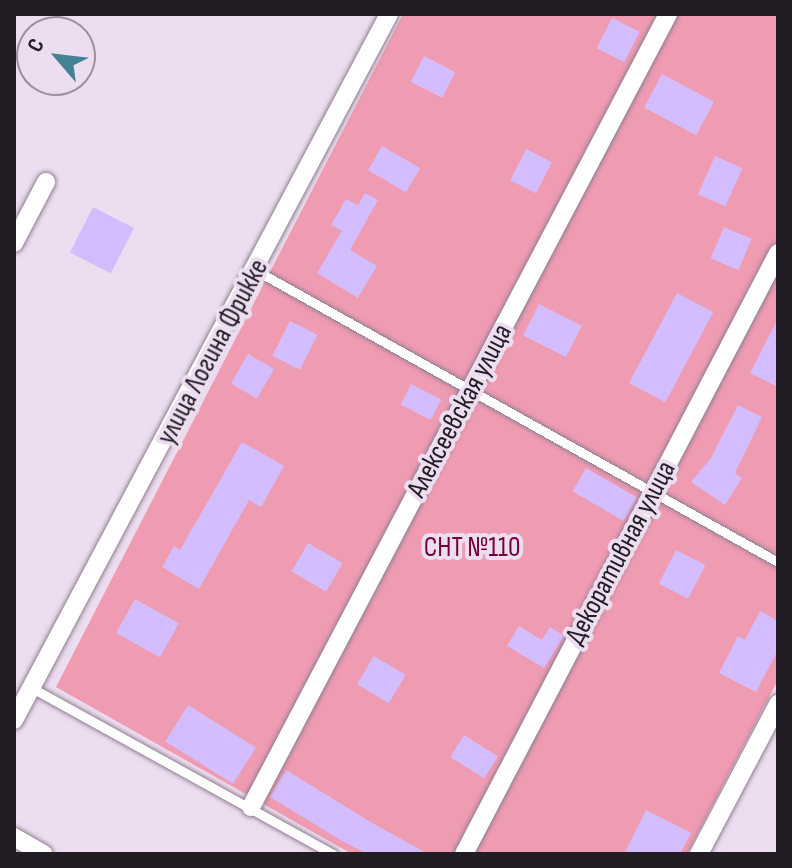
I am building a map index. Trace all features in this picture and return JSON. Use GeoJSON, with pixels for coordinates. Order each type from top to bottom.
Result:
{"type":"FeatureCollection","features":[{"type":"Feature","properties":{"kind":"street","name":"улица Логина Фрикке"},"geometry":{"type":"LineString","coordinates":[[14,720],[257,271],[389,14]]}},
{"type":"Feature","properties":{"kind":"street","name":"Алексеевская улица"},"geometry":{"type":"LineString","coordinates":[[251,807],[668,14]]}},
{"type":"Feature","properties":{"kind":"street"},"geometry":{"type":"LineString","coordinates":[[14,243],[46,182]]}},
{"type":"Feature","properties":{"kind":"street","name":"Декоративная улица"},"geometry":{"type":"LineString","coordinates":[[464,854],[778,253]]}},
{"type":"Feature","properties":{"kind":"street"},"geometry":{"type":"LineString","coordinates":[[699,854],[778,704]]}},
{"type":"Feature","properties":{"kind":"street"},"geometry":{"type":"LineString","coordinates":[[14,837],[43,854]]}},
{"type":"Feature","properties":{"kind":"lane"},"geometry":{"type":"LineString","coordinates":[[257,271],[778,562]]}},
{"type":"Feature","properties":{"kind":"lane"},"geometry":{"type":"LineString","coordinates":[[32,688],[333,854]]}},
{"type":"Feature","properties":{"kind":"green space","name":"СНТ №110"},"geometry":{"type":"Polygon","coordinates":[[[403,14],[778,14],[778,680],[687,854],[352,854],[56,687],[403,14]]]}},
{"type":"Feature","properties":{"kind":"building"},"geometry":{"type":"Polygon","coordinates":[[[612,18],[640,32],[624,62],[597,48],[612,18]]]}},
{"type":"Feature","properties":{"kind":"building"},"geometry":{"type":"Polygon","coordinates":[[[424,56],[455,72],[442,98],[411,82],[424,56]]]}},
{"type":"Feature","properties":{"kind":"building"},"geometry":{"type":"Polygon","coordinates":[[[662,74],[714,102],[696,135],[644,108],[662,74]]]}},
{"type":"Feature","properties":{"kind":"building"},"geometry":{"type":"Polygon","coordinates":[[[382,146],[420,168],[406,192],[368,170],[382,146]]]}},
{"type":"Feature","properties":{"kind":"building"},"geometry":{"type":"Polygon","coordinates":[[[526,149],[552,162],[536,193],[510,180],[526,149]]]}},
{"type":"Feature","properties":{"kind":"building"},"geometry":{"type":"Polygon","coordinates":[[[715,156],[742,168],[725,207],[698,194],[715,156]]]}},
{"type":"Feature","properties":{"kind":"building"},"geometry":{"type":"Polygon","coordinates":[[[365,193],[378,200],[350,250],[377,266],[358,298],[317,273],[342,231],[331,225],[346,199],[358,205],[365,193]]]}},
{"type":"Feature","properties":{"kind":"building"},"geometry":{"type":"Polygon","coordinates":[[[93,207],[134,228],[111,273],[70,252],[93,207]]]}},
{"type":"Feature","properties":{"kind":"building"},"geometry":{"type":"Polygon","coordinates":[[[724,227],[752,239],[738,270],[711,258],[724,227]]]}},
{"type":"Feature","properties":{"kind":"building"},"geometry":{"type":"Polygon","coordinates":[[[677,293],[713,312],[665,402],[629,383],[677,293]]]}},
{"type":"Feature","properties":{"kind":"building"},"geometry":{"type":"Polygon","coordinates":[[[539,304],[582,326],[566,357],[523,335],[539,304]]]}},
{"type":"Feature","properties":{"kind":"building"},"geometry":{"type":"Polygon","coordinates":[[[778,319],[778,387],[750,373],[778,319]]]}},
{"type":"Feature","properties":{"kind":"building"},"geometry":{"type":"Polygon","coordinates":[[[290,321],[318,335],[300,370],[272,356],[290,321]]]}},
{"type":"Feature","properties":{"kind":"building"},"geometry":{"type":"Polygon","coordinates":[[[248,354],[274,369],[257,398],[231,383],[248,354]]]}},
{"type":"Feature","properties":{"kind":"building"},"geometry":{"type":"Polygon","coordinates":[[[411,384],[441,399],[431,420],[401,404],[411,384]]]}},
{"type":"Feature","properties":{"kind":"building"},"geometry":{"type":"Polygon","coordinates":[[[738,405],[762,417],[735,473],[742,478],[725,505],[691,482],[711,458],[738,405]]]}},
{"type":"Feature","properties":{"kind":"building"},"geometry":{"type":"Polygon","coordinates":[[[242,442],[284,466],[261,507],[249,500],[199,589],[162,567],[174,546],[180,550],[242,442]]]}},
{"type":"Feature","properties":{"kind":"building"},"geometry":{"type":"Polygon","coordinates":[[[586,468],[637,498],[624,521],[572,491],[586,468]]]}},
{"type":"Feature","properties":{"kind":"building"},"geometry":{"type":"Polygon","coordinates":[[[308,543],[343,563],[326,592],[292,572],[308,543]]]}},
{"type":"Feature","properties":{"kind":"building"},"geometry":{"type":"Polygon","coordinates":[[[676,550],[705,565],[688,599],[659,584],[676,550]]]}},
{"type":"Feature","properties":{"kind":"building"},"geometry":{"type":"Polygon","coordinates":[[[135,599],[179,623],[160,657],[116,633],[135,599]]]}},
{"type":"Feature","properties":{"kind":"building"},"geometry":{"type":"Polygon","coordinates":[[[760,611],[778,621],[778,650],[756,692],[719,673],[738,636],[745,640],[760,611]]]}},
{"type":"Feature","properties":{"kind":"building"},"geometry":{"type":"Polygon","coordinates":[[[519,626],[542,640],[550,627],[564,636],[544,668],[507,646],[519,626]]]}},
{"type":"Feature","properties":{"kind":"building"},"geometry":{"type":"Polygon","coordinates":[[[374,656],[406,675],[389,703],[357,684],[374,656]]]}},
{"type":"Feature","properties":{"kind":"building"},"geometry":{"type":"Polygon","coordinates":[[[188,705],[256,747],[233,784],[165,741],[188,705]]]}},
{"type":"Feature","properties":{"kind":"building"},"geometry":{"type":"Polygon","coordinates":[[[464,735],[498,756],[484,778],[450,757],[464,735]]]}},
{"type":"Feature","properties":{"kind":"building"},"geometry":{"type":"Polygon","coordinates":[[[286,770],[428,854],[368,854],[344,842],[270,797],[286,770]]]}},
{"type":"Feature","properties":{"kind":"building"},"geometry":{"type":"Polygon","coordinates":[[[646,810],[691,833],[680,854],[624,854],[646,810]]]}}]}
